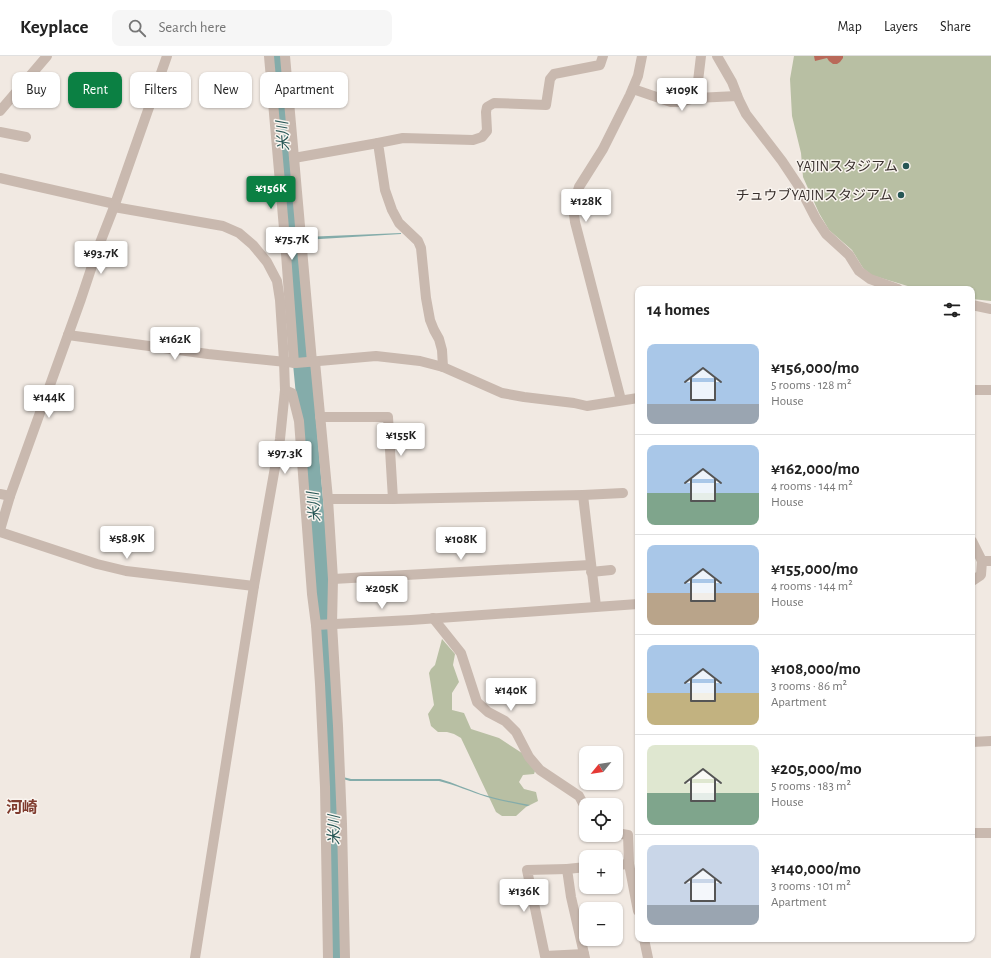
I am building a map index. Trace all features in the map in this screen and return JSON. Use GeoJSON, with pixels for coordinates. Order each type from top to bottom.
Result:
{"type":"FeatureCollection","features":[{"type":"Feature","properties":{"kind":"street"},"geometry":{"type":"LineString","coordinates":[[0,111],[47,56]]}},
{"type":"Feature","properties":{"kind":"street"},"geometry":{"type":"LineString","coordinates":[[167,56],[115,206],[98,248],[10,496],[0,531],[97,564],[126,571],[254,586]]}},
{"type":"Feature","properties":{"kind":"street"},"geometry":{"type":"LineString","coordinates":[[195,958],[254,586],[280,438],[284,390],[292,362],[285,240],[269,56]]}},
{"type":"Feature","properties":{"kind":"street"},"geometry":{"type":"LineString","coordinates":[[285,56],[312,362],[320,417],[328,499],[333,579],[332,624],[338,719],[345,958]]}},
{"type":"Feature","properties":{"kind":"street"},"geometry":{"type":"LineString","coordinates":[[294,158],[403,138],[473,140],[482,137],[487,132],[487,107],[494,103],[546,105],[550,79],[554,74],[600,65],[603,56]]}},
{"type":"Feature","properties":{"kind":"street"},"geometry":{"type":"LineString","coordinates":[[621,400],[575,222],[573,207],[579,187],[603,150],[633,89],[638,76],[642,56]]}},
{"type":"Feature","properties":{"kind":"street"},"geometry":{"type":"LineString","coordinates":[[696,98],[701,56]]}},
{"type":"Feature","properties":{"kind":"street"},"geometry":{"type":"LineString","coordinates":[[717,56],[729,76],[746,114],[782,160],[826,234],[849,255],[859,271],[870,279],[890,286]]}},
{"type":"Feature","properties":{"kind":"street"},"geometry":{"type":"LineString","coordinates":[[633,89],[671,102],[679,102],[696,98],[737,96]]}},
{"type":"Feature","properties":{"kind":"street"},"geometry":{"type":"LineString","coordinates":[[0,132],[26,137]]}},
{"type":"Feature","properties":{"kind":"street"},"geometry":{"type":"LineString","coordinates":[[378,143],[385,190],[392,210],[399,223],[418,241],[421,248],[426,298],[430,320],[439,339],[442,350],[443,367]]}},
{"type":"Feature","properties":{"kind":"street"},"geometry":{"type":"LineString","coordinates":[[0,178],[115,206],[223,226],[239,233],[253,245],[267,262],[277,281],[292,362]]}},
{"type":"Feature","properties":{"kind":"street"},"geometry":{"type":"LineString","coordinates":[[975,306],[991,309]]}},
{"type":"Feature","properties":{"kind":"street"},"geometry":{"type":"LineString","coordinates":[[68,335],[208,354],[292,362],[312,362],[376,356],[420,361],[443,367],[502,393],[524,397],[587,406],[635,398]]}},
{"type":"Feature","properties":{"kind":"street"},"geometry":{"type":"LineString","coordinates":[[284,390],[292,393],[299,421],[312,594],[316,625],[325,787],[328,958]]}},
{"type":"Feature","properties":{"kind":"street"},"geometry":{"type":"LineString","coordinates":[[975,390],[991,390]]}},
{"type":"Feature","properties":{"kind":"street"},"geometry":{"type":"LineString","coordinates":[[320,417],[388,417],[393,499]]}},
{"type":"Feature","properties":{"kind":"street"},"geometry":{"type":"LineString","coordinates":[[328,499],[393,499],[623,493]]}},
{"type":"Feature","properties":{"kind":"street"},"geometry":{"type":"LineString","coordinates":[[0,494],[10,496]]}},
{"type":"Feature","properties":{"kind":"street"},"geometry":{"type":"LineString","coordinates":[[583,495],[596,606]]}},
{"type":"Feature","properties":{"kind":"street"},"geometry":{"type":"LineString","coordinates":[[975,545],[986,561],[981,575],[975,580]]}},
{"type":"Feature","properties":{"kind":"street"},"geometry":{"type":"LineString","coordinates":[[333,579],[591,568],[611,570]]}},
{"type":"Feature","properties":{"kind":"street"},"geometry":{"type":"LineString","coordinates":[[316,625],[635,604]]}},
{"type":"Feature","properties":{"kind":"street"},"geometry":{"type":"LineString","coordinates":[[433,618],[461,653],[477,702],[488,712],[505,721],[516,732],[529,757],[540,770],[580,798]]}},
{"type":"Feature","properties":{"kind":"street"},"geometry":{"type":"LineString","coordinates":[[975,742],[991,741]]}},
{"type":"Feature","properties":{"kind":"street"},"geometry":{"type":"LineString","coordinates":[[975,833],[991,832]]}},
{"type":"Feature","properties":{"kind":"street"},"geometry":{"type":"LineString","coordinates":[[623,834],[628,835],[629,864],[635,895]]}},
{"type":"Feature","properties":{"kind":"street"},"geometry":{"type":"LineString","coordinates":[[623,864],[629,864]]}},
{"type":"Feature","properties":{"kind":"street"},"geometry":{"type":"LineString","coordinates":[[567,869],[571,898],[585,956],[545,956],[527,870],[579,868]]}},
{"type":"Feature","properties":{"kind":"street"},"geometry":{"type":"LineString","coordinates":[[645,942],[648,958]]}},
{"type":"Feature","properties":{"kind":"green space","name":"YAJINスタジアム"},"geometry":{"type":"Polygon","coordinates":[[[794,56],[991,56],[991,301],[975,299],[975,286],[908,286],[871,275],[863,268],[852,250],[829,230],[819,213],[803,177],[801,153],[792,116],[790,79],[794,56]]]}},
{"type":"Feature","properties":{"kind":"green space"},"geometry":{"type":"Polygon","coordinates":[[[442,639],[455,654],[453,665],[459,682],[452,693],[452,710],[464,713],[471,729],[499,738],[525,755],[535,771],[534,774],[523,775],[519,782],[524,789],[536,792],[538,801],[526,807],[516,816],[502,816],[496,812],[461,738],[447,732],[438,732],[431,726],[428,714],[434,705],[429,673],[435,665],[442,639]]]}},
{"type":"Feature","properties":{"kind":"water"},"geometry":{"type":"Polygon","coordinates":[[[401,234],[304,240],[304,237],[401,234]]]}},
{"type":"Feature","properties":{"kind":"water"},"geometry":{"type":"Polygon","coordinates":[[[343,777],[351,779],[440,779],[487,796],[530,805],[527,806],[492,798],[439,781],[350,781],[343,779],[343,777]]]}},
{"type":"Feature","properties":{"kind":"building"},"geometry":{"type":"Polygon","coordinates":[[[814,56],[843,56],[843,58],[837,64],[833,64],[827,58],[815,61],[814,56]]]}},
{"type":"Feature","properties":{"kind":"waterway","name":"米川"},"geometry":{"type":"LineString","coordinates":[[277,56],[284,130],[290,238],[322,593],[327,713],[333,801],[333,898],[335,958]]}},
{"type":"Feature","properties":{"kind":"place","name":"YAJINスタジアム"},"geometry":{"type":"Point","coordinates":[906,166]}},
{"type":"Feature","properties":{"kind":"place","name":"チュウブYAJINスタジアム"},"geometry":{"type":"Point","coordinates":[901,195]}},
{"type":"Feature","properties":{"kind":"district","name":"河崎"},"geometry":{"type":"Point","coordinates":[22,807]}}]}
